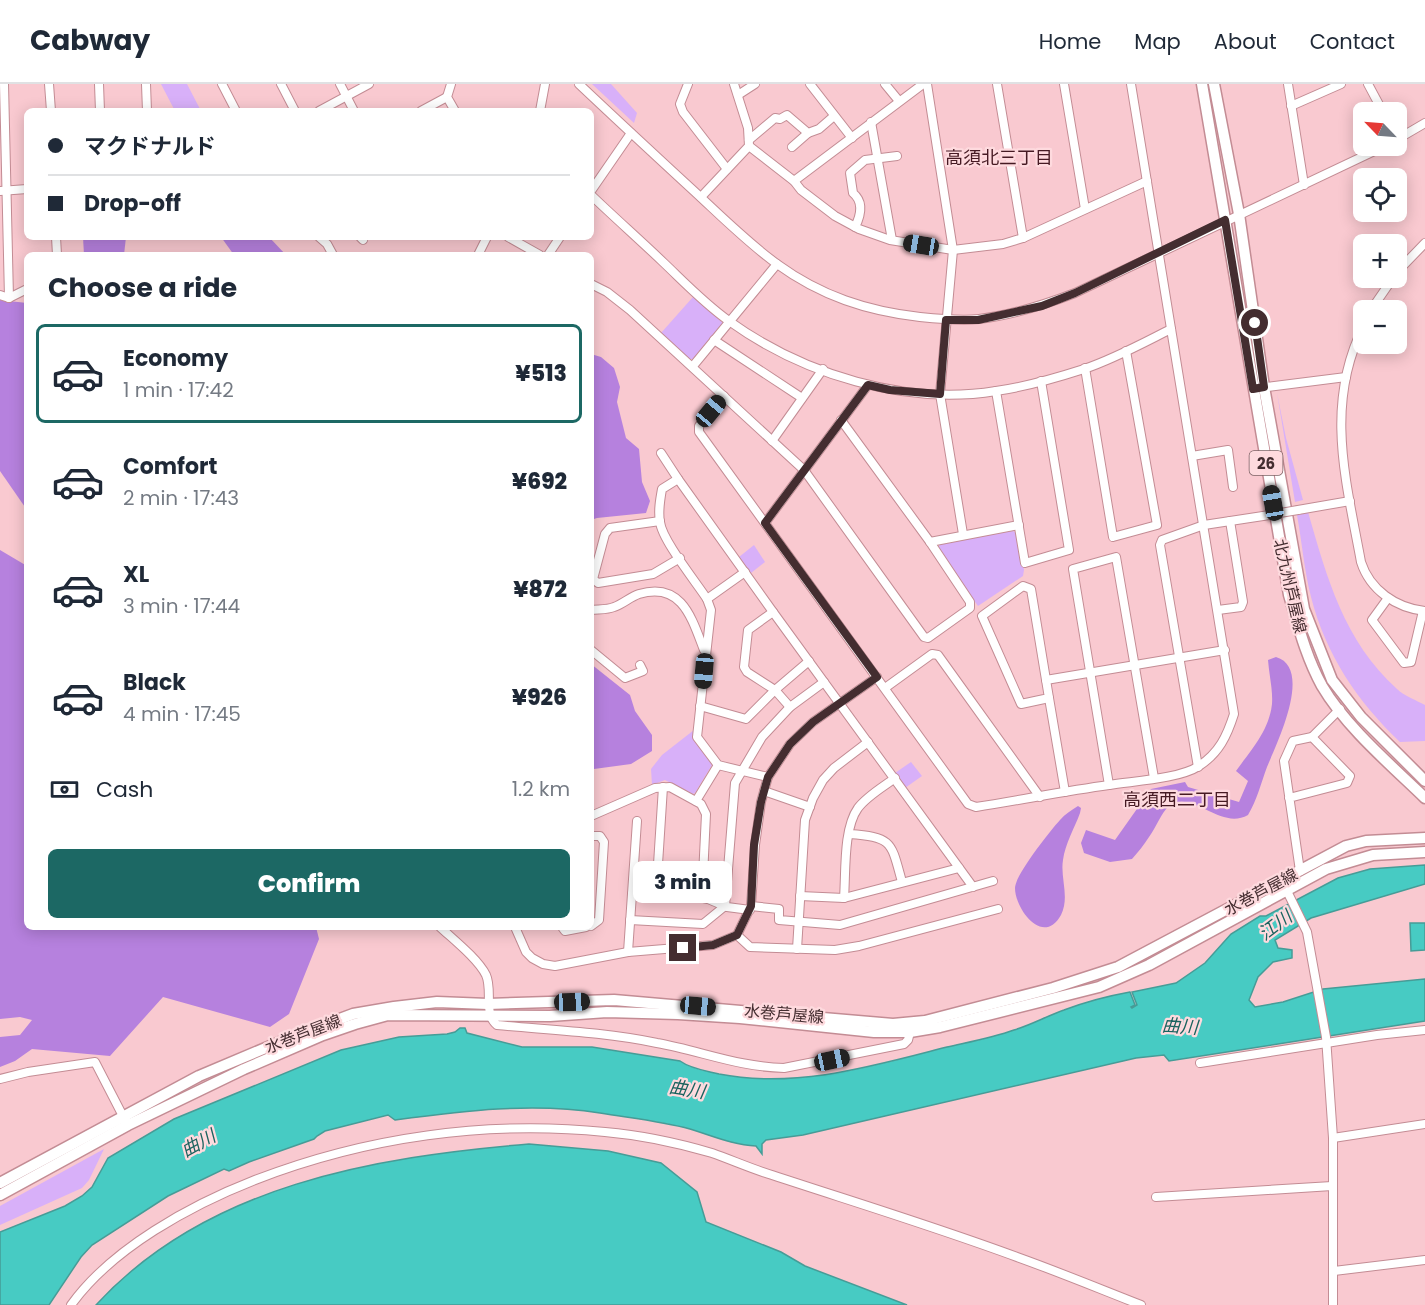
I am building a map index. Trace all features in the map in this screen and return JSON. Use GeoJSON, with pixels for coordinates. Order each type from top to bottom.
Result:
{"type":"FeatureCollection","features":[{"type":"Feature","properties":{"kind":"main road","name":"北九州芦屋線"},"geometry":{"type":"LineString","coordinates":[[1202,84],[1225,220],[1304,609],[1332,680],[1361,717],[1425,781]]}},
{"type":"Feature","properties":{"kind":"main road","name":"北九州芦屋線"},"geometry":{"type":"LineString","coordinates":[[1214,84],[1239,214],[1259,388],[1289,594],[1302,641],[1323,686],[1354,727],[1425,798]]}},
{"type":"Feature","properties":{"kind":"main road","name":"水巻芦屋線"},"geometry":{"type":"LineString","coordinates":[[490,1010],[614,1000],[893,1024],[925,1021],[1053,988],[1118,967],[1346,846],[1366,841],[1425,838]]}},
{"type":"Feature","properties":{"kind":"main road","name":"水巻芦屋線"},"geometry":{"type":"LineString","coordinates":[[0,1195],[30,1173],[199,1077],[352,1014],[437,1002],[550,1016],[607,1012],[678,1014],[873,1032],[910,1032],[940,1027],[1099,987],[1149,965],[1288,893],[1326,869],[1373,855],[1425,852]]}},
{"type":"Feature","properties":{"kind":"main road","name":"水巻芦屋線"},"geometry":{"type":"LineString","coordinates":[[0,1183],[30,1173]]}},
{"type":"Feature","properties":{"kind":"street"},"geometry":{"type":"LineString","coordinates":[[4,84],[4,190],[9,298]]}},
{"type":"Feature","properties":{"kind":"street"},"geometry":{"type":"LineString","coordinates":[[49,84],[51,108]]}},
{"type":"Feature","properties":{"kind":"street"},"geometry":{"type":"LineString","coordinates":[[99,84],[100,108]]}},
{"type":"Feature","properties":{"kind":"street"},"geometry":{"type":"LineString","coordinates":[[146,84],[147,108]]}},
{"type":"Feature","properties":{"kind":"street"},"geometry":{"type":"LineString","coordinates":[[222,84],[234,108]]}},
{"type":"Feature","properties":{"kind":"street"},"geometry":{"type":"LineString","coordinates":[[281,84],[293,108]]}},
{"type":"Feature","properties":{"kind":"street"},"geometry":{"type":"LineString","coordinates":[[340,84],[352,108]]}},
{"type":"Feature","properties":{"kind":"street"},"geometry":{"type":"LineString","coordinates":[[324,108],[369,84]]}},
{"type":"Feature","properties":{"kind":"street"},"geometry":{"type":"LineString","coordinates":[[427,108],[447,97],[451,84]]}},
{"type":"Feature","properties":{"kind":"street"},"geometry":{"type":"LineString","coordinates":[[541,108],[545,84]]}},
{"type":"Feature","properties":{"kind":"street"},"geometry":{"type":"LineString","coordinates":[[579,84],[777,264],[828,294],[857,306],[892,314],[946,320],[978,320],[1042,306],[1075,293],[1364,156]]}},
{"type":"Feature","properties":{"kind":"street"},"geometry":{"type":"LineString","coordinates":[[688,84],[680,104],[682,112],[727,169]]}},
{"type":"Feature","properties":{"kind":"street"},"geometry":{"type":"LineString","coordinates":[[734,84],[748,128],[749,143],[794,181],[801,190],[835,216],[855,227],[891,240],[953,250],[993,246],[1023,238],[1147,181]]}},
{"type":"Feature","properties":{"kind":"street"},"geometry":{"type":"LineString","coordinates":[[738,95],[755,84]]}},
{"type":"Feature","properties":{"kind":"street"},"geometry":{"type":"LineString","coordinates":[[810,84],[852,138]]}},
{"type":"Feature","properties":{"kind":"street"},"geometry":{"type":"LineString","coordinates":[[885,84],[899,101]]}},
{"type":"Feature","properties":{"kind":"street"},"geometry":{"type":"LineString","coordinates":[[794,181],[899,101],[925,84],[953,250],[940,394],[963,534]]}},
{"type":"Feature","properties":{"kind":"street"},"geometry":{"type":"LineString","coordinates":[[997,84],[1023,238]]}},
{"type":"Feature","properties":{"kind":"street"},"geometry":{"type":"LineString","coordinates":[[1064,84],[1085,209]]}},
{"type":"Feature","properties":{"kind":"street"},"geometry":{"type":"LineString","coordinates":[[724,396],[699,426],[699,432],[968,804],[976,807],[1040,797],[1154,778],[1190,771],[1198,767],[1220,747],[1228,733],[1234,714],[1131,84]]}},
{"type":"Feature","properties":{"kind":"street"},"geometry":{"type":"LineString","coordinates":[[1288,84],[1304,185]]}},
{"type":"Feature","properties":{"kind":"street"},"geometry":{"type":"LineString","coordinates":[[1291,106],[1341,84]]}},
{"type":"Feature","properties":{"kind":"street"},"geometry":{"type":"LineString","coordinates":[[1368,84],[1378,102]]}},
{"type":"Feature","properties":{"kind":"street"},"geometry":{"type":"LineString","coordinates":[[447,97],[453,108]]}},
{"type":"Feature","properties":{"kind":"street"},"geometry":{"type":"LineString","coordinates":[[701,197],[749,143],[776,118],[780,119],[787,115],[808,133]]}},
{"type":"Feature","properties":{"kind":"street"},"geometry":{"type":"LineString","coordinates":[[792,147],[834,116]]}},
{"type":"Feature","properties":{"kind":"street"},"geometry":{"type":"LineString","coordinates":[[872,122],[891,240]]}},
{"type":"Feature","properties":{"kind":"street"},"geometry":{"type":"LineString","coordinates":[[1407,133],[1425,123]]}},
{"type":"Feature","properties":{"kind":"street"},"geometry":{"type":"LineString","coordinates":[[594,188],[631,133]]}},
{"type":"Feature","properties":{"kind":"street"},"geometry":{"type":"LineString","coordinates":[[855,227],[861,213],[858,197],[853,193],[850,173],[865,160],[897,156]]}},
{"type":"Feature","properties":{"kind":"street"},"geometry":{"type":"LineString","coordinates":[[4,190],[24,189]]}},
{"type":"Feature","properties":{"kind":"street"},"geometry":{"type":"LineString","coordinates":[[594,196],[700,298],[729,321],[773,348],[868,385],[890,390],[940,394],[996,392],[1085,368],[1171,329]]}},
{"type":"Feature","properties":{"kind":"street"},"geometry":{"type":"LineString","coordinates":[[322,240],[331,252]]}},
{"type":"Feature","properties":{"kind":"street"},"geometry":{"type":"LineString","coordinates":[[513,240],[535,252]]}},
{"type":"Feature","properties":{"kind":"street"},"geometry":{"type":"LineString","coordinates":[[1407,262],[1425,243]]}},
{"type":"Feature","properties":{"kind":"street"},"geometry":{"type":"LineString","coordinates":[[693,366],[777,264]]}},
{"type":"Feature","properties":{"kind":"street"},"geometry":{"type":"LineString","coordinates":[[594,286],[607,292],[630,310],[804,470],[924,637],[928,638],[970,608],[970,602],[930,542],[841,420]]}},
{"type":"Feature","properties":{"kind":"street"},"geometry":{"type":"LineString","coordinates":[[0,295],[9,298],[24,291]]}},
{"type":"Feature","properties":{"kind":"street"},"geometry":{"type":"LineString","coordinates":[[714,340],[802,398]]}},
{"type":"Feature","properties":{"kind":"street"},"geometry":{"type":"LineString","coordinates":[[1085,368],[1113,537],[1157,525],[1126,351]]}},
{"type":"Feature","properties":{"kind":"street"},"geometry":{"type":"LineString","coordinates":[[1353,352],[1346,376],[1340,414],[1340,435],[1350,501],[1365,573],[1388,598],[1403,606],[1424,611],[1411,662],[1404,663],[1372,620],[1388,598]]}},
{"type":"Feature","properties":{"kind":"street"},"geometry":{"type":"LineString","coordinates":[[772,441],[823,369]]}},
{"type":"Feature","properties":{"kind":"street"},"geometry":{"type":"LineString","coordinates":[[1259,388],[1346,376]]}},
{"type":"Feature","properties":{"kind":"street"},"geometry":{"type":"LineString","coordinates":[[996,392],[1025,563],[1069,550],[1041,381]]}},
{"type":"Feature","properties":{"kind":"street"},"geometry":{"type":"LineString","coordinates":[[765,523],[868,385]]}},
{"type":"Feature","properties":{"kind":"street"},"geometry":{"type":"LineString","coordinates":[[1192,456],[1228,450],[1233,487]]}},
{"type":"Feature","properties":{"kind":"street"},"geometry":{"type":"LineString","coordinates":[[661,453],[773,612],[973,887]]}},
{"type":"Feature","properties":{"kind":"street"},"geometry":{"type":"LineString","coordinates":[[678,479],[662,489],[659,505],[660,521],[668,543],[707,599],[711,610],[697,737],[718,765],[768,777]]}},
{"type":"Feature","properties":{"kind":"street"},"geometry":{"type":"LineString","coordinates":[[1198,767],[1160,545],[1162,540],[1204,525],[1350,501]]}},
{"type":"Feature","properties":{"kind":"street"},"geometry":{"type":"LineString","coordinates":[[594,575],[605,534],[610,528],[660,521]]}},
{"type":"Feature","properties":{"kind":"street"},"geometry":{"type":"LineString","coordinates":[[1218,610],[1241,607],[1243,602],[1230,521]]}},
{"type":"Feature","properties":{"kind":"street"},"geometry":{"type":"LineString","coordinates":[[930,542],[1019,525]]}},
{"type":"Feature","properties":{"kind":"street"},"geometry":{"type":"LineString","coordinates":[[1109,785],[1072,569],[1116,557],[1154,778]]}},
{"type":"Feature","properties":{"kind":"street"},"geometry":{"type":"LineString","coordinates":[[594,580],[598,583],[653,574],[680,558]]}},
{"type":"Feature","properties":{"kind":"street"},"geometry":{"type":"LineString","coordinates":[[707,599],[745,572]]}},
{"type":"Feature","properties":{"kind":"street"},"geometry":{"type":"LineString","coordinates":[[1049,698],[1021,704],[982,616],[1023,586],[1031,589],[1065,792]]}},
{"type":"Feature","properties":{"kind":"street"},"geometry":{"type":"LineString","coordinates":[[594,609],[614,608],[640,594],[665,593],[674,597],[688,612],[705,653]]}},
{"type":"Feature","properties":{"kind":"street"},"geometry":{"type":"LineString","coordinates":[[773,612],[748,630],[744,668],[775,690],[790,707]]}},
{"type":"Feature","properties":{"kind":"street"},"geometry":{"type":"LineString","coordinates":[[1046,680],[1225,650]]}},
{"type":"Feature","properties":{"kind":"street"},"geometry":{"type":"LineString","coordinates":[[594,652],[626,678],[643,671],[640,665]]}},
{"type":"Feature","properties":{"kind":"street"},"geometry":{"type":"LineString","coordinates":[[885,688],[932,654],[938,655],[1040,797]]}},
{"type":"Feature","properties":{"kind":"street"},"geometry":{"type":"LineString","coordinates":[[700,706],[746,719],[775,690],[809,662]]}},
{"type":"Feature","properties":{"kind":"street"},"geometry":{"type":"LineString","coordinates":[[516,930],[526,952],[543,964],[555,966],[628,952],[713,945],[737,935],[750,908],[754,845],[768,777],[790,744],[813,722],[877,677]]}},
{"type":"Feature","properties":{"kind":"street"},"geometry":{"type":"LineString","coordinates":[[630,920],[703,924],[725,906],[735,783],[762,738],[790,707],[824,682]]}},
{"type":"Feature","properties":{"kind":"street"},"geometry":{"type":"LineString","coordinates":[[1300,871],[1284,760],[1293,741],[1312,737],[1340,709]]}},
{"type":"Feature","properties":{"kind":"street"},"geometry":{"type":"LineString","coordinates":[[1289,798],[1347,783],[1350,777],[1312,737]]}},
{"type":"Feature","properties":{"kind":"street"},"geometry":{"type":"LineString","coordinates":[[797,950],[805,820],[823,780],[834,768],[868,742]]}},
{"type":"Feature","properties":{"kind":"street"},"geometry":{"type":"LineString","coordinates":[[696,801],[718,765]]}},
{"type":"Feature","properties":{"kind":"street"},"geometry":{"type":"LineString","coordinates":[[844,898],[851,822],[858,808],[868,798],[895,778]]}},
{"type":"Feature","properties":{"kind":"street"},"geometry":{"type":"LineString","coordinates":[[656,895],[663,787]]}},
{"type":"Feature","properties":{"kind":"street"},"geometry":{"type":"LineString","coordinates":[[594,815],[655,788],[663,787],[670,787],[701,804],[706,814],[702,897]]}},
{"type":"Feature","properties":{"kind":"street"},"geometry":{"type":"LineString","coordinates":[[764,791],[810,807]]}},
{"type":"Feature","properties":{"kind":"street"},"geometry":{"type":"LineString","coordinates":[[628,952],[637,821]]}},
{"type":"Feature","properties":{"kind":"street"},"geometry":{"type":"LineString","coordinates":[[849,834],[876,836],[888,843],[893,851],[902,882]]}},
{"type":"Feature","properties":{"kind":"street"},"geometry":{"type":"LineString","coordinates":[[594,836],[600,836],[604,842],[599,920],[594,924]]}},
{"type":"Feature","properties":{"kind":"street"},"geometry":{"type":"LineString","coordinates":[[800,896],[844,898],[959,868]]}},
{"type":"Feature","properties":{"kind":"street"},"geometry":{"type":"LineString","coordinates":[[632,894],[702,897],[725,906],[779,909],[779,920],[840,925],[993,881]]}},
{"type":"Feature","properties":{"kind":"street"},"geometry":{"type":"LineString","coordinates":[[1288,893],[1307,932],[1325,1040],[1333,1138],[1333,1305]]}},
{"type":"Feature","properties":{"kind":"street"},"geometry":{"type":"LineString","coordinates":[[737,935],[750,947],[835,950],[859,946],[998,909]]}},
{"type":"Feature","properties":{"kind":"street"},"geometry":{"type":"LineString","coordinates":[[443,930],[487,976],[490,1010],[493,1022],[497,1025],[618,1036],[661,1043],[734,1064],[763,1068],[812,1064],[904,1044],[910,1032]]}},
{"type":"Feature","properties":{"kind":"street"},"geometry":{"type":"LineString","coordinates":[[1200,1063],[1325,1040],[1425,1030]]}},
{"type":"Feature","properties":{"kind":"street"},"geometry":{"type":"LineString","coordinates":[[0,1079],[28,1072],[95,1062],[125,1121]]}},
{"type":"Feature","properties":{"kind":"street"},"geometry":{"type":"LineString","coordinates":[[1333,1138],[1425,1124]]}},
{"type":"Feature","properties":{"kind":"street"},"geometry":{"type":"LineString","coordinates":[[71,1305],[109,1265],[145,1237],[235,1188],[282,1170],[418,1136],[466,1130],[501,1129],[606,1132],[711,1153],[769,1175],[839,1196],[1018,1257],[1141,1305]]}},
{"type":"Feature","properties":{"kind":"street"},"geometry":{"type":"LineString","coordinates":[[1156,1197],[1332,1186]]}},
{"type":"Feature","properties":{"kind":"street"},"geometry":{"type":"LineString","coordinates":[[1334,1271],[1425,1260]]}},
{"type":"Feature","properties":{"kind":"shaded area"},"geometry":{"type":"Polygon","coordinates":[[[161,84],[187,84],[199,108],[173,108],[161,84]]]}},
{"type":"Feature","properties":{"kind":"shaded area"},"geometry":{"type":"Polygon","coordinates":[[[592,84],[611,84],[637,113],[634,123],[592,84]]]}},
{"type":"Feature","properties":{"kind":"shaded area"},"geometry":{"type":"Polygon","coordinates":[[[83,240],[126,240],[124,252],[84,252],[83,240]]]}},
{"type":"Feature","properties":{"kind":"shaded area"},"geometry":{"type":"Polygon","coordinates":[[[223,240],[272,240],[283,252],[232,252],[223,240]]]}},
{"type":"Feature","properties":{"kind":"shaded area"},"geometry":{"type":"Polygon","coordinates":[[[693,297],[722,322],[722,325],[694,359],[689,359],[661,333],[693,297]]]}},
{"type":"Feature","properties":{"kind":"shaded area"},"geometry":{"type":"Polygon","coordinates":[[[0,300],[24,303],[24,506],[0,471],[0,300]]]}},
{"type":"Feature","properties":{"kind":"shaded area"},"geometry":{"type":"Polygon","coordinates":[[[594,355],[601,357],[614,368],[620,387],[617,402],[626,438],[639,449],[642,482],[650,501],[646,513],[594,519],[594,355]]]}},
{"type":"Feature","properties":{"kind":"shaded area"},"geometry":{"type":"Polygon","coordinates":[[[1277,393],[1286,438],[1303,500],[1295,502],[1277,393]]]}},
{"type":"Feature","properties":{"kind":"shaded area"},"geometry":{"type":"Polygon","coordinates":[[[1308,512],[1322,561],[1340,607],[1363,650],[1397,689],[1425,705],[1425,741],[1400,742],[1370,710],[1334,658],[1317,618],[1307,577],[1297,515],[1308,512]]]}},
{"type":"Feature","properties":{"kind":"shaded area"},"geometry":{"type":"Polygon","coordinates":[[[1013,531],[1018,534],[1023,576],[978,606],[938,549],[940,543],[1013,531]]]}},
{"type":"Feature","properties":{"kind":"shaded area"},"geometry":{"type":"Polygon","coordinates":[[[754,545],[765,562],[751,573],[739,557],[754,545]]]}},
{"type":"Feature","properties":{"kind":"shaded area"},"geometry":{"type":"Polygon","coordinates":[[[0,550],[24,564],[24,930],[317,930],[319,939],[289,1014],[270,1027],[163,997],[110,1056],[32,1049],[15,1061],[0,1067],[0,1037],[20,1035],[32,1020],[20,1017],[0,1019],[0,550]]]}},
{"type":"Feature","properties":{"kind":"shaded area"},"geometry":{"type":"Polygon","coordinates":[[[1276,657],[1287,664],[1292,676],[1289,708],[1248,815],[1238,819],[1227,818],[1188,802],[1178,802],[1166,809],[1132,859],[1110,862],[1084,853],[1081,843],[1086,830],[1115,840],[1151,789],[1185,782],[1188,787],[1239,802],[1248,781],[1236,771],[1267,723],[1272,704],[1268,660],[1276,657]]]}},
{"type":"Feature","properties":{"kind":"shaded area"},"geometry":{"type":"Polygon","coordinates":[[[594,666],[630,695],[635,711],[652,735],[652,751],[631,764],[594,769],[594,666]]]}},
{"type":"Feature","properties":{"kind":"shaded area"},"geometry":{"type":"Polygon","coordinates":[[[694,730],[694,738],[712,765],[695,793],[665,780],[652,785],[651,769],[662,755],[694,730]]]}},
{"type":"Feature","properties":{"kind":"shaded area"},"geometry":{"type":"Polygon","coordinates":[[[911,762],[922,776],[905,788],[895,773],[911,762]]]}},
{"type":"Feature","properties":{"kind":"shaded area"},"geometry":{"type":"Polygon","coordinates":[[[1078,806],[1081,808],[1080,813],[1063,860],[1064,908],[1054,924],[1046,927],[1039,926],[1025,914],[1016,897],[1015,888],[1021,873],[1049,833],[1064,816],[1078,806]]]}},
{"type":"Feature","properties":{"kind":"shaded area"},"geometry":{"type":"Polygon","coordinates":[[[104,1149],[89,1180],[82,1188],[0,1225],[0,1206],[104,1149]]]}},
{"type":"Feature","properties":{"kind":"water"},"geometry":{"type":"Polygon","coordinates":[[[1425,865],[1425,884],[1311,918],[1275,940],[1278,948],[1292,950],[1292,958],[1273,962],[1258,977],[1249,1000],[1255,1007],[1283,1002],[1323,989],[1425,979],[1425,1021],[1169,1061],[1164,1055],[1136,1058],[803,1135],[766,1140],[762,1144],[762,1154],[756,1146],[731,1142],[679,1126],[574,1110],[498,1109],[395,1120],[388,1115],[325,1131],[314,1139],[229,1171],[224,1169],[168,1196],[92,1245],[81,1257],[49,1305],[0,1305],[0,1232],[65,1206],[82,1196],[92,1187],[108,1158],[174,1119],[341,1050],[399,1037],[447,1034],[465,1028],[467,1033],[522,1047],[592,1047],[680,1061],[704,1071],[748,1078],[777,1079],[834,1073],[997,1035],[1027,1026],[1072,1007],[1113,995],[1130,992],[1135,1005],[1132,1008],[1137,1005],[1132,992],[1176,983],[1205,963],[1231,934],[1260,916],[1266,916],[1338,878],[1370,869],[1425,865]]]}},
{"type":"Feature","properties":{"kind":"water"},"geometry":{"type":"Polygon","coordinates":[[[1410,923],[1425,923],[1425,950],[1411,951],[1410,923]]]}},
{"type":"Feature","properties":{"kind":"water"},"geometry":{"type":"Polygon","coordinates":[[[529,1144],[608,1151],[661,1163],[697,1192],[706,1222],[781,1252],[805,1266],[907,1305],[96,1305],[140,1264],[188,1231],[240,1205],[296,1184],[353,1169],[411,1158],[529,1144]]]}},
{"type":"Feature","properties":{"kind":"district","name":"高須北三丁目"},"geometry":{"type":"Point","coordinates":[999,157]}},
{"type":"Feature","properties":{"kind":"district","name":"高須西二丁目"},"geometry":{"type":"Point","coordinates":[1177,799]}},
{"type":"Feature","properties":{"kind":"route"},"geometry":{"type":"LineString","coordinates":[[683,948],[713,945],[737,935],[751,906],[754,845],[761,802],[768,777],[790,744],[813,722],[877,677],[765,523],[868,385],[890,390],[940,394],[946,320],[978,320],[1042,306],[1075,293],[1225,220],[1253,389],[1264,387],[1255,323]]}},
{"type":"Feature","properties":{"kind":"water label","name":"江川"},"geometry":{"type":"Point","coordinates":[1275,925]}},
{"type":"Feature","properties":{"kind":"water label","name":"曲川"},"geometry":{"type":"Point","coordinates":[1180,1026]}},
{"type":"Feature","properties":{"kind":"water label","name":"曲川"},"geometry":{"type":"Point","coordinates":[687,1089]}},
{"type":"Feature","properties":{"kind":"water label","name":"曲川"},"geometry":{"type":"Point","coordinates":[198,1143]}}]}
